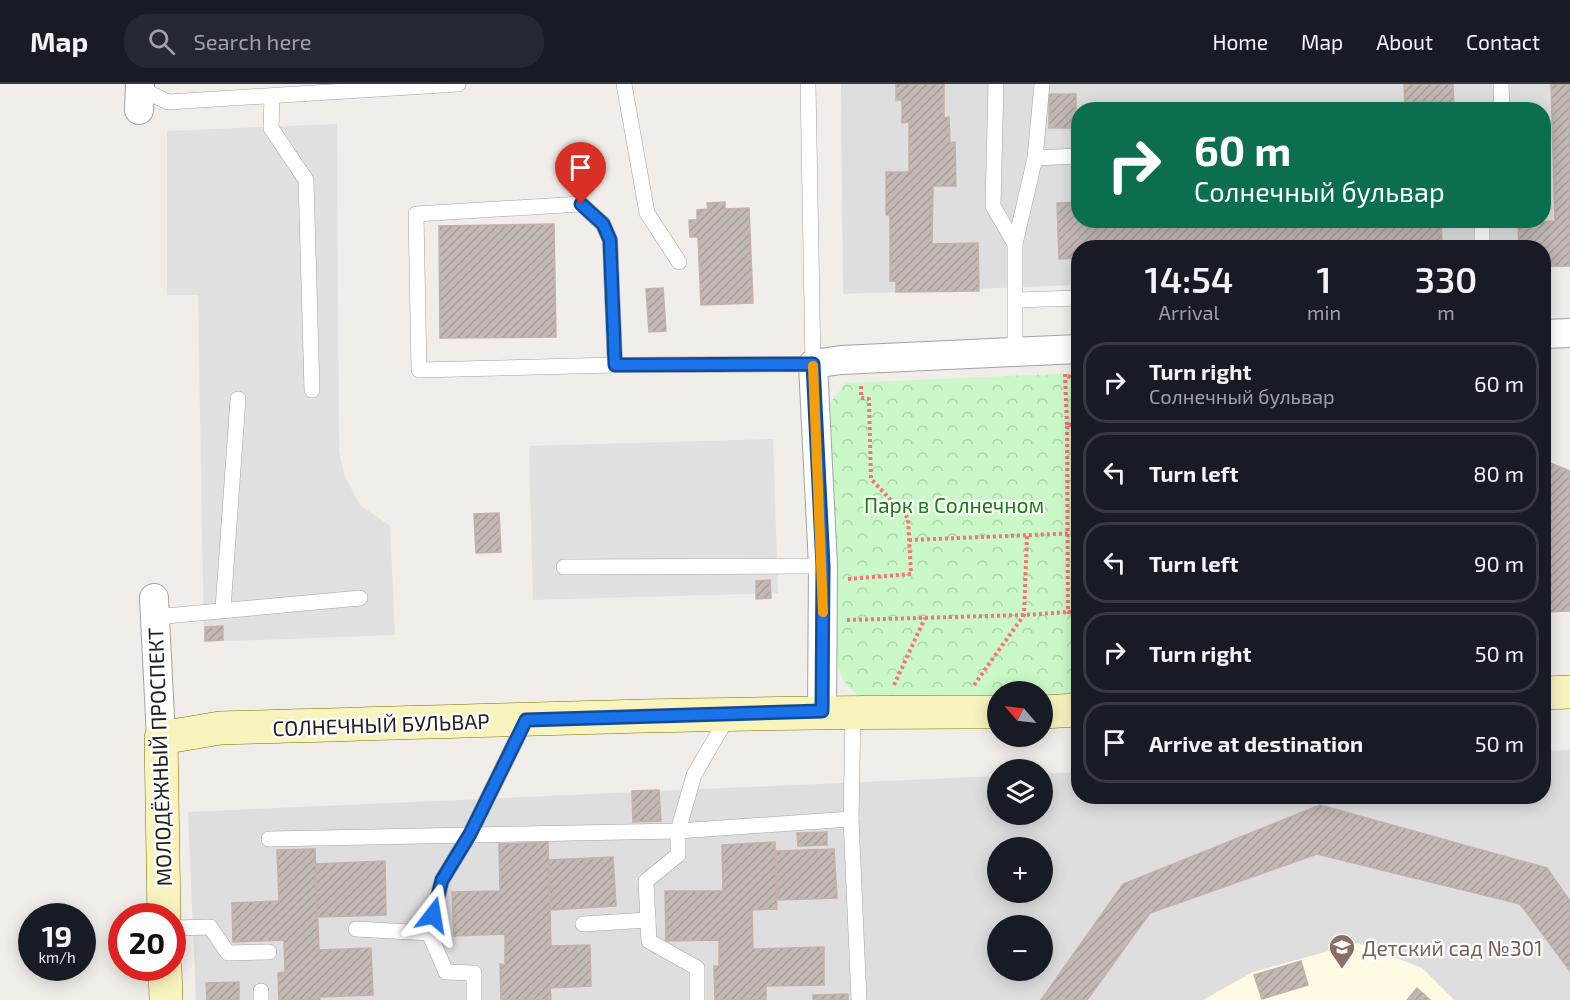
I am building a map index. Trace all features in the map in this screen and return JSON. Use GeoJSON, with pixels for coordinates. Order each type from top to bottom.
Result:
{"type":"FeatureCollection","features":[{"type":"Feature","properties":{"kind":"street"},"geometry":{"type":"LineString","coordinates":[[1551,333],[1570,333]]}},
{"type":"Feature","properties":{"kind":"street"},"geometry":{"type":"LineString","coordinates":[[838,711],[835,572],[813,364],[841,360],[1015,352],[1071,356]]}},
{"type":"Feature","properties":{"kind":"street","name":"МОЛОДЁЖНЫЙ ПРОСПЕКТ"},"geometry":{"type":"LineString","coordinates":[[154,607],[161,738],[164,903]]}},
{"type":"Feature","properties":{"kind":"street"},"geometry":{"type":"LineString","coordinates":[[1551,693],[1570,692]]}},
{"type":"Feature","properties":{"kind":"street"},"geometry":{"type":"LineString","coordinates":[[1053,711],[1071,710]]}},
{"type":"Feature","properties":{"kind":"street","name":"СОЛНЕЧНЫЙ БУЛЬВАР"},"geometry":{"type":"LineString","coordinates":[[161,738],[220,728],[730,713],[987,712]]}},
{"type":"Feature","properties":{"kind":"street"},"geometry":{"type":"LineString","coordinates":[[165,981],[166,1000]]}},
{"type":"Feature","properties":{"kind":"lane"},"geometry":{"type":"LineString","coordinates":[[140,94],[168,102],[272,96],[309,89],[458,84]]}},
{"type":"Feature","properties":{"kind":"lane"},"geometry":{"type":"LineString","coordinates":[[624,84],[647,213],[679,262]]}},
{"type":"Feature","properties":{"kind":"lane"},"geometry":{"type":"LineString","coordinates":[[615,365],[610,240],[603,224],[581,204],[416,214],[419,370],[615,365],[813,364],[808,84]]}},
{"type":"Feature","properties":{"kind":"lane"},"geometry":{"type":"LineString","coordinates":[[996,84],[993,206],[1015,244]]}},
{"type":"Feature","properties":{"kind":"lane"},"geometry":{"type":"LineString","coordinates":[[1015,352],[1015,244],[1035,158],[1042,84]]}},
{"type":"Feature","properties":{"kind":"lane"},"geometry":{"type":"LineString","coordinates":[[1501,84],[1502,102]]}},
{"type":"Feature","properties":{"kind":"lane"},"geometry":{"type":"LineString","coordinates":[[272,96],[271,128],[306,180],[312,390]]}},
{"type":"Feature","properties":{"kind":"lane"},"geometry":{"type":"LineString","coordinates":[[1035,158],[1071,156]]}},
{"type":"Feature","properties":{"kind":"lane"},"geometry":{"type":"LineString","coordinates":[[1016,300],[1071,298]]}},
{"type":"Feature","properties":{"kind":"lane"},"geometry":{"type":"LineString","coordinates":[[223,609],[237,399]]}},
{"type":"Feature","properties":{"kind":"lane"},"geometry":{"type":"LineString","coordinates":[[564,567],[835,572]]}},
{"type":"Feature","properties":{"kind":"lane"},"geometry":{"type":"LineString","coordinates":[[154,607],[223,609],[360,598]]}},
{"type":"Feature","properties":{"kind":"lane"},"geometry":{"type":"LineString","coordinates":[[838,711],[851,819],[860,1000]]}},
{"type":"Feature","properties":{"kind":"lane"},"geometry":{"type":"LineString","coordinates":[[697,1000],[697,968],[649,941],[646,880],[678,855],[678,831],[694,775],[730,713]]}},
{"type":"Feature","properties":{"kind":"lane"},"geometry":{"type":"LineString","coordinates":[[474,1000],[474,973],[446,972],[429,933],[442,880],[470,834],[526,720]]}},
{"type":"Feature","properties":{"kind":"lane"},"geometry":{"type":"LineString","coordinates":[[269,839],[678,831],[851,819]]}},
{"type":"Feature","properties":{"kind":"lane"},"geometry":{"type":"LineString","coordinates":[[583,924],[648,920]]}},
{"type":"Feature","properties":{"kind":"lane"},"geometry":{"type":"LineString","coordinates":[[186,928],[210,927],[228,953],[269,952]]}},
{"type":"Feature","properties":{"kind":"lane"},"geometry":{"type":"LineString","coordinates":[[356,929],[429,933]]}},
{"type":"Feature","properties":{"kind":"path"},"geometry":{"type":"LineString","coordinates":[[1068,612],[1065,374],[1071,356]]}},
{"type":"Feature","properties":{"kind":"path"},"geometry":{"type":"LineString","coordinates":[[1065,374],[1071,378]]}},
{"type":"Feature","properties":{"kind":"path"},"geometry":{"type":"LineString","coordinates":[[835,572],[911,574],[908,518],[871,480],[869,399],[861,398],[861,377]]}},
{"type":"Feature","properties":{"kind":"path"},"geometry":{"type":"LineString","coordinates":[[1067,425],[1071,425]]}},
{"type":"Feature","properties":{"kind":"path"},"geometry":{"type":"LineString","coordinates":[[909,540],[1071,534]]}},
{"type":"Feature","properties":{"kind":"path"},"geometry":{"type":"LineString","coordinates":[[973,686],[1024,615],[1027,536]]}},
{"type":"Feature","properties":{"kind":"path"},"geometry":{"type":"LineString","coordinates":[[837,620],[1071,612]]}},
{"type":"Feature","properties":{"kind":"path"},"geometry":{"type":"LineString","coordinates":[[889,696],[926,618]]}},
{"type":"Feature","properties":{"kind":"shaded area"},"geometry":{"type":"Polygon","coordinates":[[[841,84],[1570,84],[1570,267],[1551,268],[1551,240],[1071,240],[1071,285],[843,294],[841,84]]]}},
{"type":"Feature","properties":{"kind":"shaded area"},"geometry":{"type":"Polygon","coordinates":[[[337,124],[339,452],[345,477],[360,505],[390,526],[395,635],[204,642],[198,295],[167,295],[167,131],[337,124]]]}},
{"type":"Feature","properties":{"kind":"shaded area"},"geometry":{"type":"Polygon","coordinates":[[[1071,131],[1071,146],[1046,147],[1046,132],[1071,131]]]}},
{"type":"Feature","properties":{"kind":"shaded area"},"geometry":{"type":"Polygon","coordinates":[[[773,439],[778,593],[533,600],[529,446],[773,439]]]}},
{"type":"Feature","properties":{"kind":"shaded area"},"geometry":{"type":"Polygon","coordinates":[[[1570,750],[1570,1000],[196,1000],[188,812],[987,776],[987,825],[1053,825],[1053,773],[1071,772],[1071,804],[1551,804],[1551,751],[1570,750]]]}},
{"type":"Feature","properties":{"kind":"shaded area","name":"Детский сад №301"},"geometry":{"type":"Polygon","coordinates":[[[1358,943],[1422,968],[1454,1000],[1203,1000],[1253,972],[1358,943]]]}},
{"type":"Feature","properties":{"kind":"green space","name":"Парк в Солнечном"},"geometry":{"type":"Polygon","coordinates":[[[1071,373],[1071,693],[1053,693],[1053,681],[987,681],[987,695],[864,699],[843,679],[838,664],[835,635],[826,412],[834,397],[846,383],[1071,373]]]}},
{"type":"Feature","properties":{"kind":"building"},"geometry":{"type":"Polygon","coordinates":[[[896,84],[944,84],[944,118],[949,117],[950,143],[955,142],[956,186],[933,186],[932,244],[978,243],[979,291],[896,292],[896,281],[890,281],[890,215],[886,215],[886,172],[909,172],[909,122],[902,123],[902,100],[896,100],[896,84]]]}},
{"type":"Feature","properties":{"kind":"building"},"geometry":{"type":"Polygon","coordinates":[[[1404,84],[1453,84],[1454,102],[1405,102],[1404,84]]]}},
{"type":"Feature","properties":{"kind":"building"},"geometry":{"type":"Polygon","coordinates":[[[1551,84],[1570,84],[1570,266],[1551,266],[1551,240],[1519,240],[1518,228],[1551,228],[1551,221],[1555,221],[1551,84]]]}},
{"type":"Feature","properties":{"kind":"building"},"geometry":{"type":"Polygon","coordinates":[[[1049,94],[1076,94],[1076,102],[1071,102],[1071,128],[1049,128],[1049,94]]]}},
{"type":"Feature","properties":{"kind":"building"},"geometry":{"type":"Polygon","coordinates":[[[725,202],[725,209],[749,208],[753,303],[701,305],[698,237],[690,237],[689,220],[697,220],[697,210],[708,209],[707,203],[725,202]]]}},
{"type":"Feature","properties":{"kind":"building"},"geometry":{"type":"Polygon","coordinates":[[[1071,202],[1071,228],[1441,228],[1442,240],[1071,240],[1071,258],[1059,259],[1057,203],[1071,202]]]}},
{"type":"Feature","properties":{"kind":"building"},"geometry":{"type":"Polygon","coordinates":[[[554,224],[556,337],[440,338],[439,226],[554,224]]]}},
{"type":"Feature","properties":{"kind":"building"},"geometry":{"type":"Polygon","coordinates":[[[663,288],[666,331],[649,332],[646,289],[663,288]]]}},
{"type":"Feature","properties":{"kind":"building"},"geometry":{"type":"Polygon","coordinates":[[[1551,463],[1570,471],[1570,611],[1551,612],[1551,463]]]}},
{"type":"Feature","properties":{"kind":"building"},"geometry":{"type":"Polygon","coordinates":[[[499,513],[501,552],[476,553],[474,514],[499,513]]]}},
{"type":"Feature","properties":{"kind":"building"},"geometry":{"type":"Polygon","coordinates":[[[770,580],[771,598],[756,599],[756,581],[770,580]]]}},
{"type":"Feature","properties":{"kind":"building"},"geometry":{"type":"Polygon","coordinates":[[[223,626],[223,640],[205,641],[205,627],[223,626]]]}},
{"type":"Feature","properties":{"kind":"building"},"geometry":{"type":"Polygon","coordinates":[[[659,790],[661,821],[633,822],[632,791],[659,790]]]}},
{"type":"Feature","properties":{"kind":"building"},"geometry":{"type":"Polygon","coordinates":[[[1320,805],[1547,868],[1570,901],[1570,971],[1520,904],[1317,854],[1150,913],[1087,1000],[1041,1000],[1123,884],[1320,805]]]}},
{"type":"Feature","properties":{"kind":"building"},"geometry":{"type":"Polygon","coordinates":[[[827,832],[827,845],[798,846],[797,833],[827,832]]]}},
{"type":"Feature","properties":{"kind":"building"},"geometry":{"type":"Polygon","coordinates":[[[548,842],[551,946],[590,945],[591,986],[550,988],[551,1000],[501,1000],[500,964],[505,965],[505,934],[454,936],[452,892],[500,891],[499,844],[548,842]]]}},
{"type":"Feature","properties":{"kind":"building"},"geometry":{"type":"Polygon","coordinates":[[[775,842],[777,909],[752,910],[753,949],[824,947],[824,985],[766,986],[766,1000],[715,1000],[714,966],[719,966],[719,940],[666,941],[665,891],[723,891],[722,845],[775,842]]]}},
{"type":"Feature","properties":{"kind":"building"},"geometry":{"type":"Polygon","coordinates":[[[315,849],[319,950],[371,948],[373,995],[320,997],[320,1000],[279,1000],[278,973],[285,972],[284,940],[233,942],[232,903],[279,901],[277,850],[315,849]]]}},
{"type":"Feature","properties":{"kind":"building"},"geometry":{"type":"Polygon","coordinates":[[[834,849],[837,898],[778,900],[776,851],[834,849]]]}},
{"type":"Feature","properties":{"kind":"building"},"geometry":{"type":"Polygon","coordinates":[[[613,857],[616,906],[550,910],[549,860],[613,857]]]}},
{"type":"Feature","properties":{"kind":"building"},"geometry":{"type":"Polygon","coordinates":[[[385,861],[386,915],[317,917],[316,864],[385,861]]]}},
{"type":"Feature","properties":{"kind":"building"},"geometry":{"type":"Polygon","coordinates":[[[1301,961],[1308,985],[1262,999],[1254,975],[1301,961]]]}},
{"type":"Feature","properties":{"kind":"building"},"geometry":{"type":"Polygon","coordinates":[[[239,982],[239,1000],[207,1000],[206,983],[239,982]]]}},
{"type":"Feature","properties":{"kind":"building"},"geometry":{"type":"Polygon","coordinates":[[[1417,988],[1430,1000],[1407,1000],[1417,988]]]}},
{"type":"Feature","properties":{"kind":"building"},"geometry":{"type":"Polygon","coordinates":[[[848,994],[848,1000],[813,1000],[813,995],[848,994]]]}},
{"type":"Feature","properties":{"kind":"slow traffic"},"geometry":{"type":"LineString","coordinates":[[813,366],[823,566],[823,612]]}},
{"type":"Feature","properties":{"kind":"place","name":"Детский сад №301"},"geometry":{"type":"Point","coordinates":[1342,970]}},
{"type":"Feature","properties":{"kind":"route"},"geometry":{"type":"LineString","coordinates":[[433,915],[442,880],[470,834],[526,720],[663,714],[822,711],[823,566],[813,364],[615,365],[610,240],[603,224],[581,204]]}}]}
